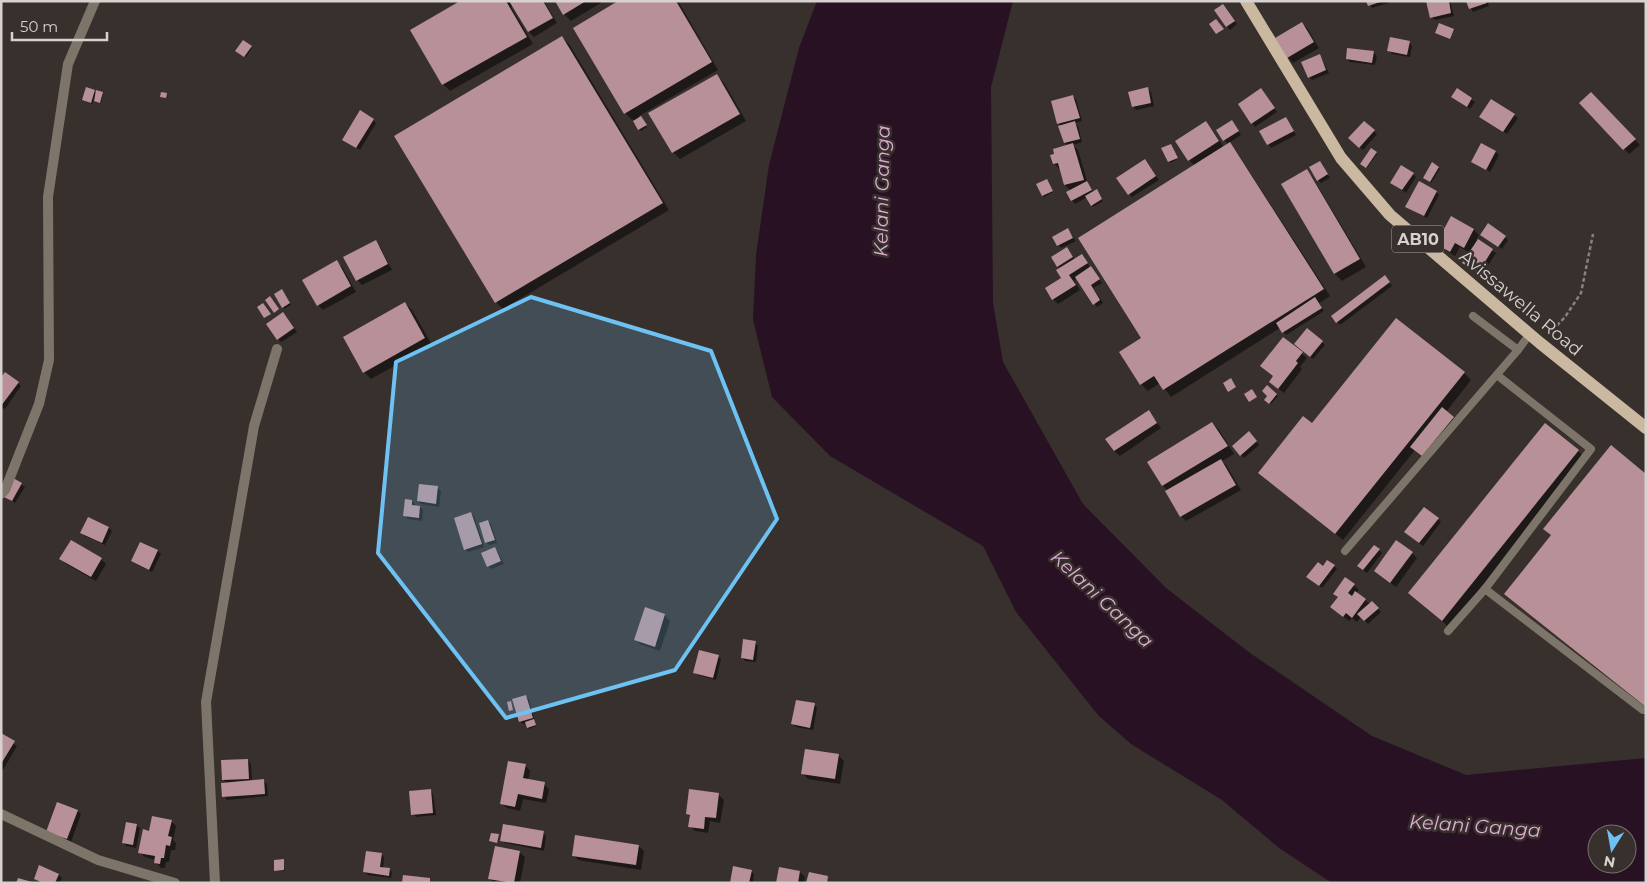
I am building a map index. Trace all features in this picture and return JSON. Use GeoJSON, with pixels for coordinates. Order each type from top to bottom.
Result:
{"type":"FeatureCollection","features":[{"type":"Feature","properties":{"kind":"main road","name":"Avissawella Road"},"geometry":{"type":"LineString","coordinates":[[1246,1],[1340,158],[1390,215],[1529,335],[1646,428]]}},
{"type":"Feature","properties":{"kind":"street"},"geometry":{"type":"LineString","coordinates":[[1,494],[5,490],[39,404],[49,360],[48,198],[68,64],[95,1]]}},
{"type":"Feature","properties":{"kind":"street"},"geometry":{"type":"LineString","coordinates":[[215,883],[206,702],[254,426],[277,349]]}},
{"type":"Feature","properties":{"kind":"street"},"geometry":{"type":"LineString","coordinates":[[1,814],[98,860],[175,883]]}},
{"type":"Feature","properties":{"kind":"lane"},"geometry":{"type":"LineString","coordinates":[[1473,316],[1518,350]]}},
{"type":"Feature","properties":{"kind":"lane"},"geometry":{"type":"LineString","coordinates":[[1345,551],[1497,376],[1529,335]]}},
{"type":"Feature","properties":{"kind":"lane"},"geometry":{"type":"LineString","coordinates":[[1448,631],[1484,589],[1591,449],[1497,376]]}},
{"type":"Feature","properties":{"kind":"lane"},"geometry":{"type":"LineString","coordinates":[[1484,589],[1643,710],[1646,710]]}},
{"type":"Feature","properties":{"kind":"path"},"geometry":{"type":"LineString","coordinates":[[1540,343],[1565,318],[1580,293],[1593,234]]}},
{"type":"Feature","properties":{"kind":"highlighted area"},"geometry":{"type":"Polygon","coordinates":[[[531,297],[711,351],[777,519],[675,670],[506,718],[378,553],[396,362],[531,297]]]}},
{"type":"Feature","properties":{"kind":"water","name":"Kelani Ganga"},"geometry":{"type":"Polygon","coordinates":[[[817,1],[1013,1],[991,87],[993,303],[1003,362],[1083,504],[1166,588],[1250,653],[1372,736],[1466,775],[1646,758],[1646,883],[1332,883],[1279,848],[1222,800],[1131,744],[1098,715],[1016,612],[983,546],[830,456],[772,397],[753,320],[756,255],[769,165],[799,48],[817,1]]]}},
{"type":"Feature","properties":{"kind":"building"},"geometry":{"type":"Polygon","coordinates":[[[460,1],[506,1],[527,37],[442,85],[410,30],[460,1]]]}},
{"type":"Feature","properties":{"kind":"building"},"geometry":{"type":"Polygon","coordinates":[[[509,1],[543,1],[553,18],[528,32],[509,1]]]}},
{"type":"Feature","properties":{"kind":"building"},"geometry":{"type":"Polygon","coordinates":[[[555,1],[586,1],[563,15],[555,1]]]}},
{"type":"Feature","properties":{"kind":"building"},"geometry":{"type":"Polygon","coordinates":[[[618,1],[676,1],[712,62],[624,114],[573,28],[618,1]]]}},
{"type":"Feature","properties":{"kind":"building"},"geometry":{"type":"Polygon","coordinates":[[[1366,1],[1380,1],[1380,2],[1368,6],[1366,1]]]}},
{"type":"Feature","properties":{"kind":"building"},"geometry":{"type":"Polygon","coordinates":[[[1426,1],[1449,1],[1451,13],[1430,18],[1426,1]]]}},
{"type":"Feature","properties":{"kind":"building"},"geometry":{"type":"Polygon","coordinates":[[[1466,1],[1486,1],[1487,3],[1469,9],[1466,1]]]}},
{"type":"Feature","properties":{"kind":"building"},"geometry":{"type":"Polygon","coordinates":[[[1223,4],[1235,21],[1226,27],[1214,10],[1223,4]]]}},
{"type":"Feature","properties":{"kind":"building"},"geometry":{"type":"Polygon","coordinates":[[[1216,19],[1224,29],[1216,34],[1209,24],[1216,19]]]}},
{"type":"Feature","properties":{"kind":"building"},"geometry":{"type":"Polygon","coordinates":[[[1302,22],[1314,42],[1287,58],[1275,38],[1302,22]]]}},
{"type":"Feature","properties":{"kind":"building"},"geometry":{"type":"Polygon","coordinates":[[[1439,23],[1454,29],[1450,39],[1435,33],[1439,23]]]}},
{"type":"Feature","properties":{"kind":"building"},"geometry":{"type":"Polygon","coordinates":[[[562,36],[663,203],[495,303],[394,136],[562,36]]]}},
{"type":"Feature","properties":{"kind":"building"},"geometry":{"type":"Polygon","coordinates":[[[1390,37],[1410,41],[1407,55],[1387,51],[1390,37]]]}},
{"type":"Feature","properties":{"kind":"building"},"geometry":{"type":"Polygon","coordinates":[[[243,40],[252,46],[244,57],[235,51],[243,40]]]}},
{"type":"Feature","properties":{"kind":"building"},"geometry":{"type":"Polygon","coordinates":[[[1347,48],[1374,51],[1372,63],[1346,59],[1347,48]]]}},
{"type":"Feature","properties":{"kind":"building"},"geometry":{"type":"Polygon","coordinates":[[[1320,54],[1326,70],[1308,78],[1301,62],[1320,54]]]}},
{"type":"Feature","properties":{"kind":"building"},"geometry":{"type":"Polygon","coordinates":[[[717,74],[740,114],[672,153],[648,113],[717,74]]]}},
{"type":"Feature","properties":{"kind":"building"},"geometry":{"type":"Polygon","coordinates":[[[86,87],[95,90],[91,103],[82,100],[86,87]]]}},
{"type":"Feature","properties":{"kind":"building"},"geometry":{"type":"Polygon","coordinates":[[[1148,87],[1151,103],[1132,107],[1128,92],[1148,87]]]}},
{"type":"Feature","properties":{"kind":"building"},"geometry":{"type":"Polygon","coordinates":[[[1261,88],[1275,108],[1251,124],[1238,104],[1261,88]]]}},
{"type":"Feature","properties":{"kind":"building"},"geometry":{"type":"Polygon","coordinates":[[[1457,88],[1472,98],[1467,107],[1451,97],[1457,88]]]}},
{"type":"Feature","properties":{"kind":"building"},"geometry":{"type":"Polygon","coordinates":[[[96,90],[103,92],[100,103],[94,101],[96,90]]]}},
{"type":"Feature","properties":{"kind":"building"},"geometry":{"type":"Polygon","coordinates":[[[161,92],[167,93],[166,98],[160,97],[161,92]]]}},
{"type":"Feature","properties":{"kind":"building"},"geometry":{"type":"Polygon","coordinates":[[[1591,92],[1636,139],[1623,150],[1579,103],[1591,92]]]}},
{"type":"Feature","properties":{"kind":"building"},"geometry":{"type":"Polygon","coordinates":[[[1073,95],[1080,118],[1057,124],[1051,101],[1073,95]]]}},
{"type":"Feature","properties":{"kind":"building"},"geometry":{"type":"Polygon","coordinates":[[[1491,99],[1515,114],[1503,132],[1479,117],[1491,99]]]}},
{"type":"Feature","properties":{"kind":"building"},"geometry":{"type":"Polygon","coordinates":[[[360,110],[374,119],[356,148],[342,140],[360,110]]]}},
{"type":"Feature","properties":{"kind":"building"},"geometry":{"type":"Polygon","coordinates":[[[641,116],[647,125],[638,130],[633,121],[641,116]]]}},
{"type":"Feature","properties":{"kind":"building"},"geometry":{"type":"Polygon","coordinates":[[[1286,117],[1294,131],[1267,145],[1259,131],[1286,117]]]}},
{"type":"Feature","properties":{"kind":"building"},"geometry":{"type":"Polygon","coordinates":[[[1232,120],[1239,131],[1223,141],[1216,130],[1232,120]]]}},
{"type":"Feature","properties":{"kind":"building"},"geometry":{"type":"Polygon","coordinates":[[[1075,121],[1080,139],[1064,143],[1058,126],[1075,121]]]}},
{"type":"Feature","properties":{"kind":"building"},"geometry":{"type":"Polygon","coordinates":[[[1206,121],[1219,141],[1188,161],[1175,141],[1206,121]]]}},
{"type":"Feature","properties":{"kind":"building"},"geometry":{"type":"Polygon","coordinates":[[[1364,121],[1375,130],[1359,148],[1348,138],[1364,121]]]}},
{"type":"Feature","properties":{"kind":"building"},"geometry":{"type":"Polygon","coordinates":[[[1230,142],[1324,289],[1163,390],[1154,376],[1140,385],[1119,352],[1141,338],[1078,238],[1230,142]]]}},
{"type":"Feature","properties":{"kind":"building"},"geometry":{"type":"Polygon","coordinates":[[[1073,143],[1084,180],[1064,185],[1058,163],[1053,164],[1050,155],[1054,154],[1053,149],[1073,143]]]}},
{"type":"Feature","properties":{"kind":"building"},"geometry":{"type":"Polygon","coordinates":[[[1481,143],[1496,151],[1486,170],[1471,162],[1481,143]]]}},
{"type":"Feature","properties":{"kind":"building"},"geometry":{"type":"Polygon","coordinates":[[[1171,144],[1178,158],[1168,162],[1161,148],[1171,144]]]}},
{"type":"Feature","properties":{"kind":"building"},"geometry":{"type":"Polygon","coordinates":[[[1371,148],[1377,152],[1366,168],[1360,164],[1371,148]]]}},
{"type":"Feature","properties":{"kind":"building"},"geometry":{"type":"Polygon","coordinates":[[[1145,159],[1156,176],[1128,195],[1116,178],[1145,159]]]}},
{"type":"Feature","properties":{"kind":"building"},"geometry":{"type":"Polygon","coordinates":[[[1320,161],[1328,174],[1317,181],[1309,167],[1320,161]]]}},
{"type":"Feature","properties":{"kind":"building"},"geometry":{"type":"Polygon","coordinates":[[[1432,162],[1439,167],[1430,182],[1423,178],[1432,162]]]}},
{"type":"Feature","properties":{"kind":"building"},"geometry":{"type":"Polygon","coordinates":[[[1401,165],[1414,173],[1402,190],[1390,183],[1401,165]]]}},
{"type":"Feature","properties":{"kind":"building"},"geometry":{"type":"Polygon","coordinates":[[[1307,169],[1360,259],[1334,274],[1281,184],[1307,169]]]}},
{"type":"Feature","properties":{"kind":"building"},"geometry":{"type":"Polygon","coordinates":[[[1047,179],[1053,191],[1042,196],[1036,184],[1047,179]]]}},
{"type":"Feature","properties":{"kind":"building"},"geometry":{"type":"Polygon","coordinates":[[[1087,181],[1092,190],[1071,201],[1066,192],[1087,181]]]}},
{"type":"Feature","properties":{"kind":"building"},"geometry":{"type":"Polygon","coordinates":[[[1419,181],[1437,191],[1424,216],[1405,207],[1419,181]]]}},
{"type":"Feature","properties":{"kind":"building"},"geometry":{"type":"Polygon","coordinates":[[[1097,189],[1102,199],[1091,206],[1085,196],[1097,189]]]}},
{"type":"Feature","properties":{"kind":"building"},"geometry":{"type":"Polygon","coordinates":[[[1451,216],[1474,229],[1464,248],[1455,243],[1450,252],[1436,244],[1451,216]]]}},
{"type":"Feature","properties":{"kind":"building"},"geometry":{"type":"Polygon","coordinates":[[[1488,223],[1506,236],[1498,247],[1480,235],[1488,223]]]}},
{"type":"Feature","properties":{"kind":"building"},"geometry":{"type":"Polygon","coordinates":[[[1068,228],[1073,238],[1057,246],[1052,237],[1068,228]]]}},
{"type":"Feature","properties":{"kind":"building"},"geometry":{"type":"Polygon","coordinates":[[[1478,239],[1493,249],[1478,273],[1462,263],[1478,239]]]}},
{"type":"Feature","properties":{"kind":"building"},"geometry":{"type":"Polygon","coordinates":[[[376,240],[388,264],[356,281],[343,257],[376,240]]]}},
{"type":"Feature","properties":{"kind":"building"},"geometry":{"type":"Polygon","coordinates":[[[1067,247],[1073,257],[1057,267],[1051,257],[1067,247]]]}},
{"type":"Feature","properties":{"kind":"building"},"geometry":{"type":"Polygon","coordinates":[[[1082,254],[1088,263],[1069,275],[1076,285],[1052,300],[1045,288],[1061,278],[1056,270],[1082,254]]]}},
{"type":"Feature","properties":{"kind":"building"},"geometry":{"type":"Polygon","coordinates":[[[337,260],[351,286],[317,306],[302,280],[337,260]]]}},
{"type":"Feature","properties":{"kind":"building"},"geometry":{"type":"Polygon","coordinates":[[[1091,266],[1100,279],[1091,285],[1100,300],[1093,305],[1075,277],[1091,266]]]}},
{"type":"Feature","properties":{"kind":"building"},"geometry":{"type":"Polygon","coordinates":[[[1385,275],[1390,282],[1336,323],[1331,316],[1385,275]]]}},
{"type":"Feature","properties":{"kind":"building"},"geometry":{"type":"Polygon","coordinates":[[[282,289],[290,303],[282,308],[274,294],[282,289]]]}},
{"type":"Feature","properties":{"kind":"building"},"geometry":{"type":"Polygon","coordinates":[[[270,296],[279,309],[274,313],[265,300],[270,296]]]}},
{"type":"Feature","properties":{"kind":"building"},"geometry":{"type":"Polygon","coordinates":[[[1315,297],[1322,308],[1282,333],[1276,323],[1315,297]]]}},
{"type":"Feature","properties":{"kind":"building"},"geometry":{"type":"Polygon","coordinates":[[[405,302],[425,338],[363,373],[343,337],[405,302]]]}},
{"type":"Feature","properties":{"kind":"building"},"geometry":{"type":"Polygon","coordinates":[[[263,303],[271,314],[264,318],[257,307],[263,303]]]}},
{"type":"Feature","properties":{"kind":"building"},"geometry":{"type":"Polygon","coordinates":[[[283,312],[294,328],[277,340],[266,324],[283,312]]]}},
{"type":"Feature","properties":{"kind":"building"},"geometry":{"type":"Polygon","coordinates":[[[1396,318],[1465,372],[1335,534],[1258,473],[1303,416],[1312,423],[1396,318]]]}},
{"type":"Feature","properties":{"kind":"building"},"geometry":{"type":"Polygon","coordinates":[[[1307,328],[1323,341],[1310,357],[1294,344],[1307,328]]]}},
{"type":"Feature","properties":{"kind":"building"},"geometry":{"type":"Polygon","coordinates":[[[1283,337],[1303,352],[1296,361],[1298,363],[1278,389],[1269,382],[1273,376],[1260,366],[1283,337]]]}},
{"type":"Feature","properties":{"kind":"building"},"geometry":{"type":"Polygon","coordinates":[[[5,372],[19,382],[1,406],[1,377],[5,372]]]}},
{"type":"Feature","properties":{"kind":"building"},"geometry":{"type":"Polygon","coordinates":[[[1231,378],[1236,387],[1228,392],[1223,383],[1231,378]]]}},
{"type":"Feature","properties":{"kind":"building"},"geometry":{"type":"Polygon","coordinates":[[[1267,385],[1277,394],[1269,404],[1264,400],[1267,396],[1262,391],[1267,385]]]}},
{"type":"Feature","properties":{"kind":"building"},"geometry":{"type":"Polygon","coordinates":[[[1252,389],[1257,397],[1249,402],[1244,394],[1252,389]]]}},
{"type":"Feature","properties":{"kind":"building"},"geometry":{"type":"Polygon","coordinates":[[[1442,407],[1454,417],[1422,456],[1410,447],[1442,407]]]}},
{"type":"Feature","properties":{"kind":"building"},"geometry":{"type":"Polygon","coordinates":[[[1149,410],[1157,423],[1114,451],[1105,439],[1149,410]]]}},
{"type":"Feature","properties":{"kind":"building"},"geometry":{"type":"Polygon","coordinates":[[[1212,422],[1228,446],[1162,486],[1147,462],[1212,422]]]}},
{"type":"Feature","properties":{"kind":"building"},"geometry":{"type":"Polygon","coordinates":[[[1545,423],[1579,450],[1442,621],[1408,593],[1545,423]]]}},
{"type":"Feature","properties":{"kind":"building"},"geometry":{"type":"Polygon","coordinates":[[[1249,431],[1257,441],[1240,456],[1232,446],[1249,431]]]}},
{"type":"Feature","properties":{"kind":"building"},"geometry":{"type":"Polygon","coordinates":[[[1611,445],[1646,474],[1646,707],[1504,594],[1551,535],[1543,529],[1611,445]]]}},
{"type":"Feature","properties":{"kind":"building"},"geometry":{"type":"Polygon","coordinates":[[[1221,459],[1236,485],[1180,517],[1165,491],[1221,459]]]}},
{"type":"Feature","properties":{"kind":"building"},"geometry":{"type":"Polygon","coordinates":[[[13,478],[22,483],[12,501],[2,496],[13,478]]]}},
{"type":"Feature","properties":{"kind":"building"},"geometry":{"type":"Polygon","coordinates":[[[419,484],[438,486],[436,504],[417,501],[419,484]]]}},
{"type":"Feature","properties":{"kind":"building"},"geometry":{"type":"Polygon","coordinates":[[[405,499],[412,500],[412,505],[420,506],[419,518],[403,516],[405,499]]]}},
{"type":"Feature","properties":{"kind":"building"},"geometry":{"type":"Polygon","coordinates":[[[1424,507],[1439,518],[1419,543],[1404,532],[1424,507]]]}},
{"type":"Feature","properties":{"kind":"building"},"geometry":{"type":"Polygon","coordinates":[[[471,512],[482,544],[464,550],[454,518],[471,512]]]}},
{"type":"Feature","properties":{"kind":"building"},"geometry":{"type":"Polygon","coordinates":[[[88,517],[109,527],[102,543],[80,533],[88,517]]]}},
{"type":"Feature","properties":{"kind":"building"},"geometry":{"type":"Polygon","coordinates":[[[488,520],[495,540],[485,543],[479,523],[488,520]]]}},
{"type":"Feature","properties":{"kind":"building"},"geometry":{"type":"Polygon","coordinates":[[[71,540],[102,558],[91,577],[59,559],[71,540]]]}},
{"type":"Feature","properties":{"kind":"building"},"geometry":{"type":"Polygon","coordinates":[[[1396,540],[1413,552],[1390,583],[1374,571],[1396,540]]]}},
{"type":"Feature","properties":{"kind":"building"},"geometry":{"type":"Polygon","coordinates":[[[140,542],[158,550],[149,570],[131,561],[140,542]]]}},
{"type":"Feature","properties":{"kind":"building"},"geometry":{"type":"Polygon","coordinates":[[[1374,545],[1380,549],[1363,570],[1357,566],[1374,545]]]}},
{"type":"Feature","properties":{"kind":"building"},"geometry":{"type":"Polygon","coordinates":[[[495,547],[501,561],[487,567],[481,553],[495,547]]]}},
{"type":"Feature","properties":{"kind":"building"},"geometry":{"type":"Polygon","coordinates":[[[1327,560],[1335,565],[1319,586],[1306,577],[1318,562],[1323,566],[1327,560]]]}},
{"type":"Feature","properties":{"kind":"building"},"geometry":{"type":"Polygon","coordinates":[[[1345,577],[1355,584],[1348,593],[1352,596],[1355,591],[1366,599],[1352,618],[1346,613],[1343,617],[1330,607],[1338,597],[1333,594],[1345,577]]]}},
{"type":"Feature","properties":{"kind":"building"},"geometry":{"type":"Polygon","coordinates":[[[1372,601],[1379,608],[1364,621],[1357,614],[1372,601]]]}},
{"type":"Feature","properties":{"kind":"building"},"geometry":{"type":"Polygon","coordinates":[[[645,607],[665,614],[655,647],[634,640],[645,607]]]}},
{"type":"Feature","properties":{"kind":"building"},"geometry":{"type":"Polygon","coordinates":[[[743,639],[756,641],[753,660],[741,658],[743,639]]]}},
{"type":"Feature","properties":{"kind":"building"},"geometry":{"type":"Polygon","coordinates":[[[699,650],[719,655],[713,678],[693,673],[699,650]]]}},
{"type":"Feature","properties":{"kind":"building"},"geometry":{"type":"Polygon","coordinates":[[[526,695],[533,718],[519,722],[512,699],[526,695]]]}},
{"type":"Feature","properties":{"kind":"building"},"geometry":{"type":"Polygon","coordinates":[[[796,700],[815,703],[810,728],[791,724],[796,700]]]}},
{"type":"Feature","properties":{"kind":"building"},"geometry":{"type":"Polygon","coordinates":[[[511,701],[513,710],[509,711],[507,702],[511,701]]]}},
{"type":"Feature","properties":{"kind":"building"},"geometry":{"type":"Polygon","coordinates":[[[534,719],[536,725],[527,728],[525,722],[534,719]]]}},
{"type":"Feature","properties":{"kind":"building"},"geometry":{"type":"Polygon","coordinates":[[[1,733],[15,741],[1,764],[1,733]]]}},
{"type":"Feature","properties":{"kind":"building"},"geometry":{"type":"Polygon","coordinates":[[[805,749],[839,754],[835,779],[801,774],[805,749]]]}},
{"type":"Feature","properties":{"kind":"building"},"geometry":{"type":"Polygon","coordinates":[[[248,759],[249,779],[222,780],[221,760],[248,759]]]}},
{"type":"Feature","properties":{"kind":"building"},"geometry":{"type":"Polygon","coordinates":[[[508,761],[526,764],[523,778],[545,782],[542,799],[518,794],[515,807],[500,804],[508,761]]]}},
{"type":"Feature","properties":{"kind":"building"},"geometry":{"type":"Polygon","coordinates":[[[264,779],[265,794],[222,797],[221,783],[264,779]]]}},
{"type":"Feature","properties":{"kind":"building"},"geometry":{"type":"Polygon","coordinates":[[[431,789],[433,813],[411,815],[409,791],[431,789]]]}},
{"type":"Feature","properties":{"kind":"building"},"geometry":{"type":"Polygon","coordinates":[[[689,789],[719,793],[716,818],[705,817],[704,829],[688,827],[690,815],[686,814],[689,789]]]}},
{"type":"Feature","properties":{"kind":"building"},"geometry":{"type":"Polygon","coordinates":[[[57,802],[78,810],[67,839],[46,832],[57,802]]]}},
{"type":"Feature","properties":{"kind":"building"},"geometry":{"type":"Polygon","coordinates":[[[152,816],[172,820],[168,836],[172,837],[170,846],[166,845],[164,858],[161,858],[160,864],[154,863],[155,856],[138,853],[143,829],[149,831],[152,816]]]}},
{"type":"Feature","properties":{"kind":"building"},"geometry":{"type":"Polygon","coordinates":[[[126,822],[137,824],[133,845],[122,843],[126,822]]]}},
{"type":"Feature","properties":{"kind":"building"},"geometry":{"type":"Polygon","coordinates":[[[503,824],[544,831],[541,848],[500,841],[503,824]]]}},
{"type":"Feature","properties":{"kind":"building"},"geometry":{"type":"Polygon","coordinates":[[[491,833],[499,834],[497,843],[489,841],[491,833]]]}},
{"type":"Feature","properties":{"kind":"building"},"geometry":{"type":"Polygon","coordinates":[[[575,835],[639,845],[636,865],[572,856],[575,835]]]}},
{"type":"Feature","properties":{"kind":"building"},"geometry":{"type":"Polygon","coordinates":[[[495,846],[520,851],[514,883],[488,879],[495,846]]]}},
{"type":"Feature","properties":{"kind":"building"},"geometry":{"type":"Polygon","coordinates":[[[366,851],[382,853],[380,867],[390,868],[389,876],[363,872],[366,851]]]}},
{"type":"Feature","properties":{"kind":"building"},"geometry":{"type":"Polygon","coordinates":[[[284,859],[284,870],[274,871],[274,860],[284,859]]]}},
{"type":"Feature","properties":{"kind":"building"},"geometry":{"type":"Polygon","coordinates":[[[39,865],[59,874],[55,883],[43,883],[34,879],[39,865]]]}},
{"type":"Feature","properties":{"kind":"building"},"geometry":{"type":"Polygon","coordinates":[[[733,866],[752,870],[749,883],[730,883],[733,866]]]}},
{"type":"Feature","properties":{"kind":"building"},"geometry":{"type":"Polygon","coordinates":[[[779,867],[800,871],[798,883],[776,883],[779,867]]]}},
{"type":"Feature","properties":{"kind":"building"},"geometry":{"type":"Polygon","coordinates":[[[809,872],[828,876],[827,883],[806,883],[809,872]]]}},
{"type":"Feature","properties":{"kind":"building"},"geometry":{"type":"Polygon","coordinates":[[[403,875],[430,878],[430,883],[402,883],[403,875]]]}},
{"type":"Feature","properties":{"kind":"building"},"geometry":{"type":"Polygon","coordinates":[[[18,878],[32,882],[32,883],[16,883],[18,878]]]}}]}
